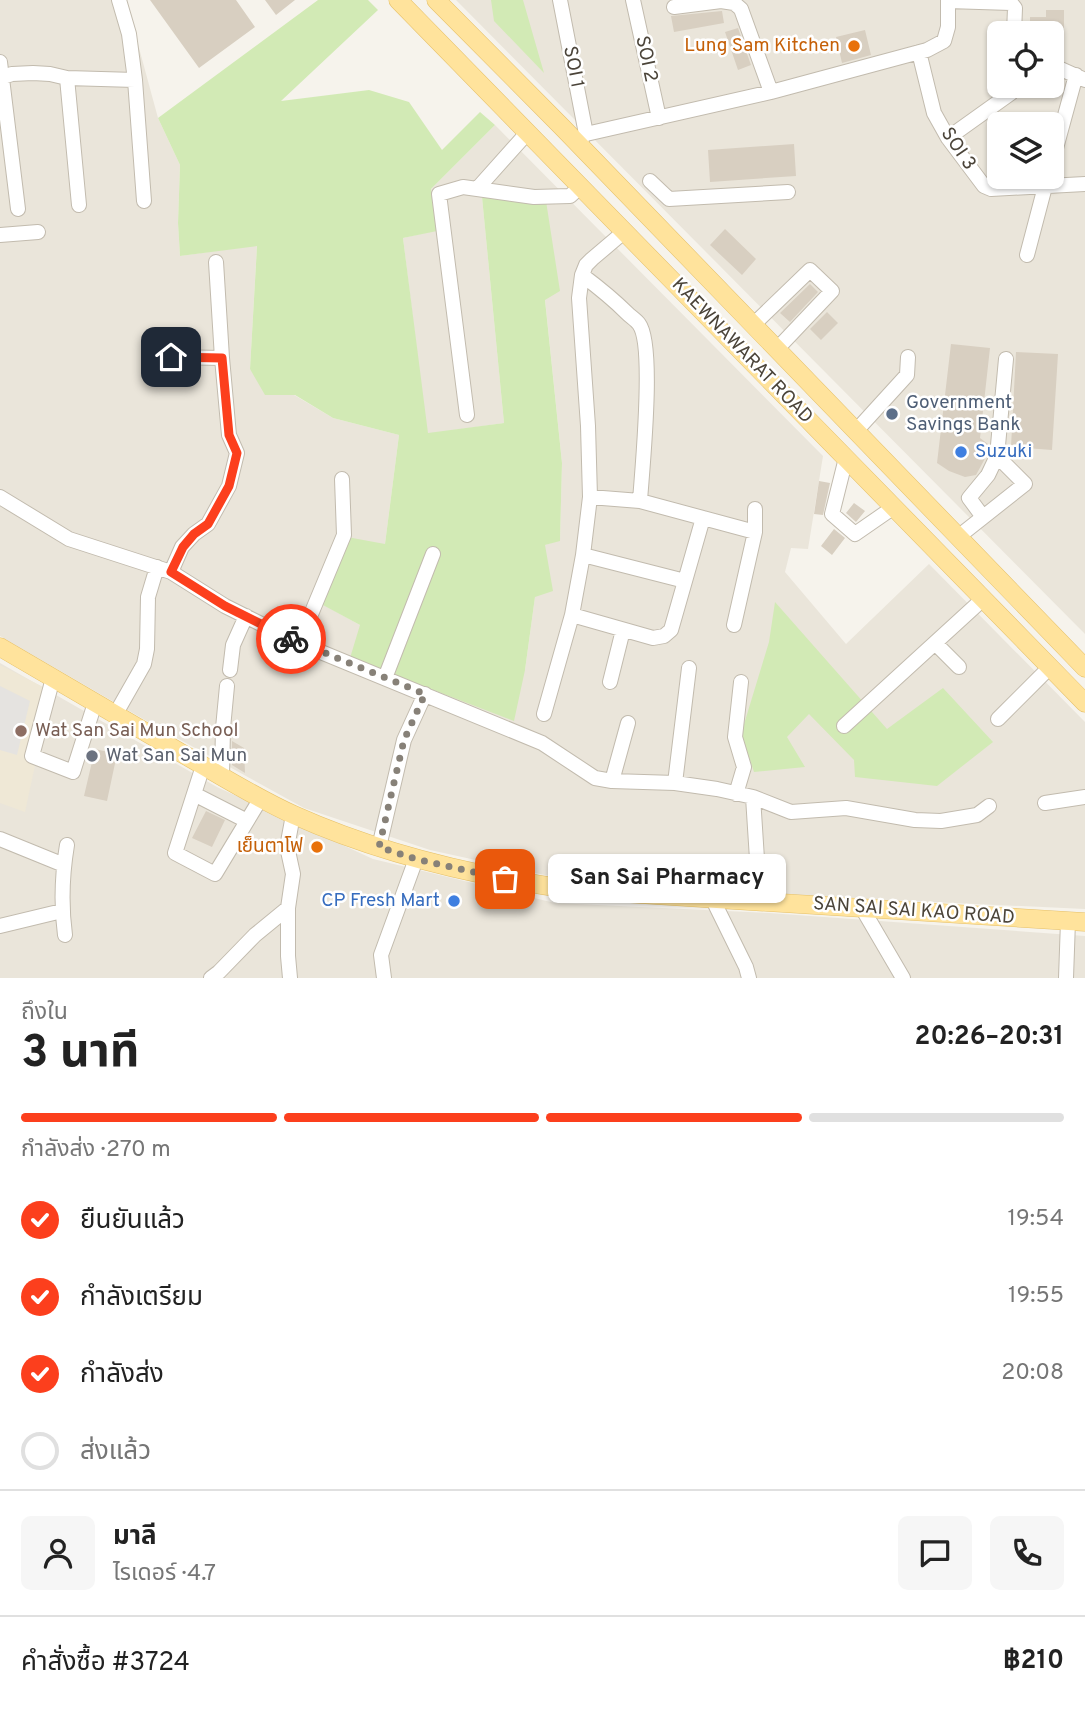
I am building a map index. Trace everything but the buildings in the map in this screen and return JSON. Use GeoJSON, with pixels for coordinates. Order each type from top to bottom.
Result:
{"type":"FeatureCollection","features":[{"type":"Feature","properties":{"kind":"main road","name":"KAEWNAWARAT ROAD"},"geometry":{"type":"LineString","coordinates":[[398,0],[1085,703]]}},
{"type":"Feature","properties":{"kind":"main road","name":"KAEWNAWARAT ROAD"},"geometry":{"type":"LineString","coordinates":[[436,0],[582,139],[637,204],[1085,668]]}},
{"type":"Feature","properties":{"kind":"main road","name":"SAN SAI SAI KAO ROAD"},"geometry":{"type":"LineString","coordinates":[[0,648],[293,815],[341,835],[416,859],[531,884],[575,890],[1076,921]]}},
{"type":"Feature","properties":{"kind":"street"},"geometry":{"type":"LineString","coordinates":[[119,0],[129,34],[135,80],[144,201]]}},
{"type":"Feature","properties":{"kind":"street","name":"SOI 1"},"geometry":{"type":"LineString","coordinates":[[561,0],[582,139]]}},
{"type":"Feature","properties":{"kind":"street","name":"SOI 2"},"geometry":{"type":"LineString","coordinates":[[633,0],[659,118]]}},
{"type":"Feature","properties":{"kind":"street"},"geometry":{"type":"LineString","coordinates":[[582,139],[927,50],[944,41],[948,27],[948,1],[1011,3],[1015,8],[1014,21]]}},
{"type":"Feature","properties":{"kind":"street"},"geometry":{"type":"LineString","coordinates":[[674,7],[734,2],[741,9],[748,25],[771,92]]}},
{"type":"Feature","properties":{"kind":"street","name":"SOI 3"},"geometry":{"type":"LineString","coordinates":[[919,52],[934,113],[948,138],[987,187]]}},
{"type":"Feature","properties":{"kind":"street"},"geometry":{"type":"LineString","coordinates":[[1,69],[12,74],[135,80]]}},
{"type":"Feature","properties":{"kind":"street"},"geometry":{"type":"LineString","coordinates":[[1,69],[18,209]]}},
{"type":"Feature","properties":{"kind":"street"},"geometry":{"type":"LineString","coordinates":[[1064,71],[1080,78],[1064,127]]}},
{"type":"Feature","properties":{"kind":"street"},"geometry":{"type":"LineString","coordinates":[[67,78],[79,205]]}},
{"type":"Feature","properties":{"kind":"street"},"geometry":{"type":"LineString","coordinates":[[948,138],[1004,98]]}},
{"type":"Feature","properties":{"kind":"street"},"geometry":{"type":"LineString","coordinates":[[477,189],[528,132]]}},
{"type":"Feature","properties":{"kind":"street","name":"SOI 3"},"geometry":{"type":"LineString","coordinates":[[1064,182],[1085,184]]}},
{"type":"Feature","properties":{"kind":"street"},"geometry":{"type":"LineString","coordinates":[[637,204],[653,184],[669,199],[788,192]]}},
{"type":"Feature","properties":{"kind":"street"},"geometry":{"type":"LineString","coordinates":[[467,415],[439,194],[463,187],[534,197],[570,196],[581,186]]}},
{"type":"Feature","properties":{"kind":"street"},"geometry":{"type":"LineString","coordinates":[[1027,255],[1045,189]]}},
{"type":"Feature","properties":{"kind":"street"},"geometry":{"type":"LineString","coordinates":[[544,714],[572,615],[590,497],[579,298],[582,275],[586,265],[625,231]]}},
{"type":"Feature","properties":{"kind":"street"},"geometry":{"type":"LineString","coordinates":[[0,235],[38,232]]}},
{"type":"Feature","properties":{"kind":"street"},"geometry":{"type":"LineString","coordinates":[[115,715],[144,664],[147,649],[148,597],[164,569],[194,534],[208,524],[229,486],[237,453],[229,435],[216,262]]}},
{"type":"Feature","properties":{"kind":"street"},"geometry":{"type":"LineString","coordinates":[[753,324],[810,270],[832,291],[777,349]]}},
{"type":"Feature","properties":{"kind":"street"},"geometry":{"type":"LineString","coordinates":[[582,275],[610,296],[639,324],[644,336],[647,382],[640,501]]}},
{"type":"Feature","properties":{"kind":"street"},"geometry":{"type":"LineString","coordinates":[[166,337],[171,357],[222,358]]}},
{"type":"Feature","properties":{"kind":"street"},"geometry":{"type":"LineString","coordinates":[[856,431],[907,375],[908,358]]}},
{"type":"Feature","properties":{"kind":"street"},"geometry":{"type":"LineString","coordinates":[[983,517],[969,498],[988,475],[997,456],[1006,359]]}},
{"type":"Feature","properties":{"kind":"street"},"geometry":{"type":"LineString","coordinates":[[958,537],[1025,484],[997,456]]}},
{"type":"Feature","properties":{"kind":"street"},"geometry":{"type":"LineString","coordinates":[[846,458],[832,514],[855,534],[894,507]]}},
{"type":"Feature","properties":{"kind":"street"},"geometry":{"type":"LineString","coordinates":[[299,643],[344,535],[342,479]]}},
{"type":"Feature","properties":{"kind":"street"},"geometry":{"type":"LineString","coordinates":[[590,497],[640,501],[755,531]]}},
{"type":"Feature","properties":{"kind":"street"},"geometry":{"type":"LineString","coordinates":[[0,516],[3,498],[69,539],[164,569],[225,606],[299,643],[542,743],[595,778],[675,783],[753,797],[791,812],[846,808],[915,820],[941,821],[977,815],[989,806]]}},
{"type":"Feature","properties":{"kind":"street"},"geometry":{"type":"LineString","coordinates":[[734,625],[755,531],[755,509]]}},
{"type":"Feature","properties":{"kind":"street"},"geometry":{"type":"LineString","coordinates":[[572,615],[653,638],[664,636],[671,630],[703,518]]}},
{"type":"Feature","properties":{"kind":"street"},"geometry":{"type":"LineString","coordinates":[[385,678],[433,554]]}},
{"type":"Feature","properties":{"kind":"street"},"geometry":{"type":"LineString","coordinates":[[583,555],[685,581]]}},
{"type":"Feature","properties":{"kind":"street"},"geometry":{"type":"LineString","coordinates":[[844,726],[983,599]]}},
{"type":"Feature","properties":{"kind":"street"},"geometry":{"type":"LineString","coordinates":[[230,670],[233,645],[246,616]]}},
{"type":"Feature","properties":{"kind":"street"},"geometry":{"type":"LineString","coordinates":[[610,682],[623,630]]}},
{"type":"Feature","properties":{"kind":"street"},"geometry":{"type":"LineString","coordinates":[[935,643],[959,667]]}},
{"type":"Feature","properties":{"kind":"street"},"geometry":{"type":"LineString","coordinates":[[998,719],[1050,667]]}},
{"type":"Feature","properties":{"kind":"street"},"geometry":{"type":"LineString","coordinates":[[675,783],[689,668]]}},
{"type":"Feature","properties":{"kind":"street"},"geometry":{"type":"LineString","coordinates":[[53,678],[32,756],[73,772],[95,703]]}},
{"type":"Feature","properties":{"kind":"street"},"geometry":{"type":"LineString","coordinates":[[736,794],[744,767],[735,737],[741,682]]}},
{"type":"Feature","properties":{"kind":"street"},"geometry":{"type":"LineString","coordinates":[[222,776],[227,686]]}},
{"type":"Feature","properties":{"kind":"street"},"geometry":{"type":"LineString","coordinates":[[379,847],[404,740],[425,694]]}},
{"type":"Feature","properties":{"kind":"street"},"geometry":{"type":"LineString","coordinates":[[612,781],[628,723]]}},
{"type":"Feature","properties":{"kind":"street"},"geometry":{"type":"LineString","coordinates":[[203,766],[175,853],[215,874],[261,798]]}},
{"type":"Feature","properties":{"kind":"street"},"geometry":{"type":"LineString","coordinates":[[194,794],[247,821]]}},
{"type":"Feature","properties":{"kind":"street"},"geometry":{"type":"LineString","coordinates":[[753,797],[757,859],[766,902]]}},
{"type":"Feature","properties":{"kind":"street"},"geometry":{"type":"LineString","coordinates":[[1045,803],[1085,797]]}},
{"type":"Feature","properties":{"kind":"street"},"geometry":{"type":"LineString","coordinates":[[290,978],[288,908],[293,874],[288,842],[293,815]]}},
{"type":"Feature","properties":{"kind":"street"},"geometry":{"type":"LineString","coordinates":[[0,839],[64,865]]}},
{"type":"Feature","properties":{"kind":"street"},"geometry":{"type":"LineString","coordinates":[[65,935],[62,911],[67,845]]}},
{"type":"Feature","properties":{"kind":"street"},"geometry":{"type":"LineString","coordinates":[[384,978],[382,955],[416,859]]}},
{"type":"Feature","properties":{"kind":"street"},"geometry":{"type":"LineString","coordinates":[[712,900],[749,978]]}},
{"type":"Feature","properties":{"kind":"street"},"geometry":{"type":"LineString","coordinates":[[211,978],[255,935],[288,908]]}},
{"type":"Feature","properties":{"kind":"street"},"geometry":{"type":"LineString","coordinates":[[862,908],[903,978]]}},
{"type":"Feature","properties":{"kind":"street"},"geometry":{"type":"LineString","coordinates":[[0,926],[62,911]]}},
{"type":"Feature","properties":{"kind":"street"},"geometry":{"type":"LineString","coordinates":[[1066,978],[1076,921]]}},
{"type":"Feature","properties":{"kind":"shaded area"},"geometry":{"type":"Polygon","coordinates":[[[0,0],[126,0],[158,118],[180,165],[180,256],[257,245],[250,369],[333,418],[399,435],[385,544],[322,604],[360,625],[525,670],[545,545],[560,540],[562,463],[545,299],[482,197],[504,423],[427,434],[403,238],[437,230],[431,189],[495,125],[823,456],[808,549],[791,548],[785,572],[846,644],[929,564],[1085,722],[1085,909],[780,895],[554,877],[430,850],[304,808],[0,636],[0,0]]]}},
{"type":"Feature","properties":{"kind":"shaded area"},"geometry":{"type":"Polygon","coordinates":[[[456,0],[1085,0],[1085,634],[456,0]]]}},
{"type":"Feature","properties":{"kind":"shaded area"},"geometry":{"type":"Polygon","coordinates":[[[0,663],[217,787],[373,859],[555,903],[769,913],[1085,936],[1085,978],[0,978],[0,663]]]}},
{"type":"Feature","properties":{"kind":"shaded area","name":"Wat San Sai Mun School"},"geometry":{"type":"Polygon","coordinates":[[[0,665],[51,691],[25,812],[0,803],[0,665]]]}},
{"type":"Feature","properties":{"kind":"shaded area"},"geometry":{"type":"Polygon","coordinates":[[[0,686],[30,701],[17,755],[0,750],[0,686]]]}},
{"type":"Feature","properties":{"kind":"green space"},"geometry":{"type":"Polygon","coordinates":[[[318,0],[368,0],[378,10],[281,101],[369,90],[409,102],[442,150],[480,112],[495,125],[431,189],[437,231],[403,238],[428,433],[504,423],[482,197],[546,201],[560,291],[545,300],[562,463],[560,541],[545,545],[553,591],[535,597],[525,670],[514,721],[350,658],[360,625],[321,604],[347,537],[385,544],[399,435],[333,418],[295,395],[265,395],[250,369],[257,246],[180,256],[180,165],[158,118],[318,0]]]}},
{"type":"Feature","properties":{"kind":"green space"},"geometry":{"type":"Polygon","coordinates":[[[491,0],[523,0],[544,73],[494,21],[491,0]]]}},
{"type":"Feature","properties":{"kind":"green space"},"geometry":{"type":"Polygon","coordinates":[[[775,602],[887,729],[943,688],[993,742],[937,786],[855,777],[854,760],[809,714],[787,737],[805,767],[754,772],[741,734],[769,642],[775,602]]]}},
{"type":"Feature","properties":{"kind":"way so far"},"geometry":{"type":"LineString","coordinates":[[291,639],[425,694],[404,740],[379,847],[416,859],[505,879]]}},
{"type":"Feature","properties":{"kind":"place","name":"Lung Sam Kitchen"},"geometry":{"type":"Point","coordinates":[854,46]}},
{"type":"Feature","properties":{"kind":"place","name":"Government Savings Bank"},"geometry":{"type":"Point","coordinates":[892,414]}},
{"type":"Feature","properties":{"kind":"place","name":"Suzuki"},"geometry":{"type":"Point","coordinates":[961,452]}},
{"type":"Feature","properties":{"kind":"place","name":"Wat San Sai Mun School"},"geometry":{"type":"Point","coordinates":[21,731]}},
{"type":"Feature","properties":{"kind":"place","name":"Wat San Sai Mun"},"geometry":{"type":"Point","coordinates":[92,756]}},
{"type":"Feature","properties":{"kind":"place","name":"เย็นตาโฟ"},"geometry":{"type":"Point","coordinates":[317,847]}},
{"type":"Feature","properties":{"kind":"place","name":"San Sai Pharmacy"},"geometry":{"type":"Point","coordinates":[505,879]}},
{"type":"Feature","properties":{"kind":"place","name":"CP Fresh Mart"},"geometry":{"type":"Point","coordinates":[454,901]}},
{"type":"Feature","properties":{"kind":"route"},"geometry":{"type":"LineString","coordinates":[[171,357],[222,358],[229,435],[237,453],[229,486],[208,524],[194,534],[183,547],[171,572],[225,606],[291,639]]}}]}
